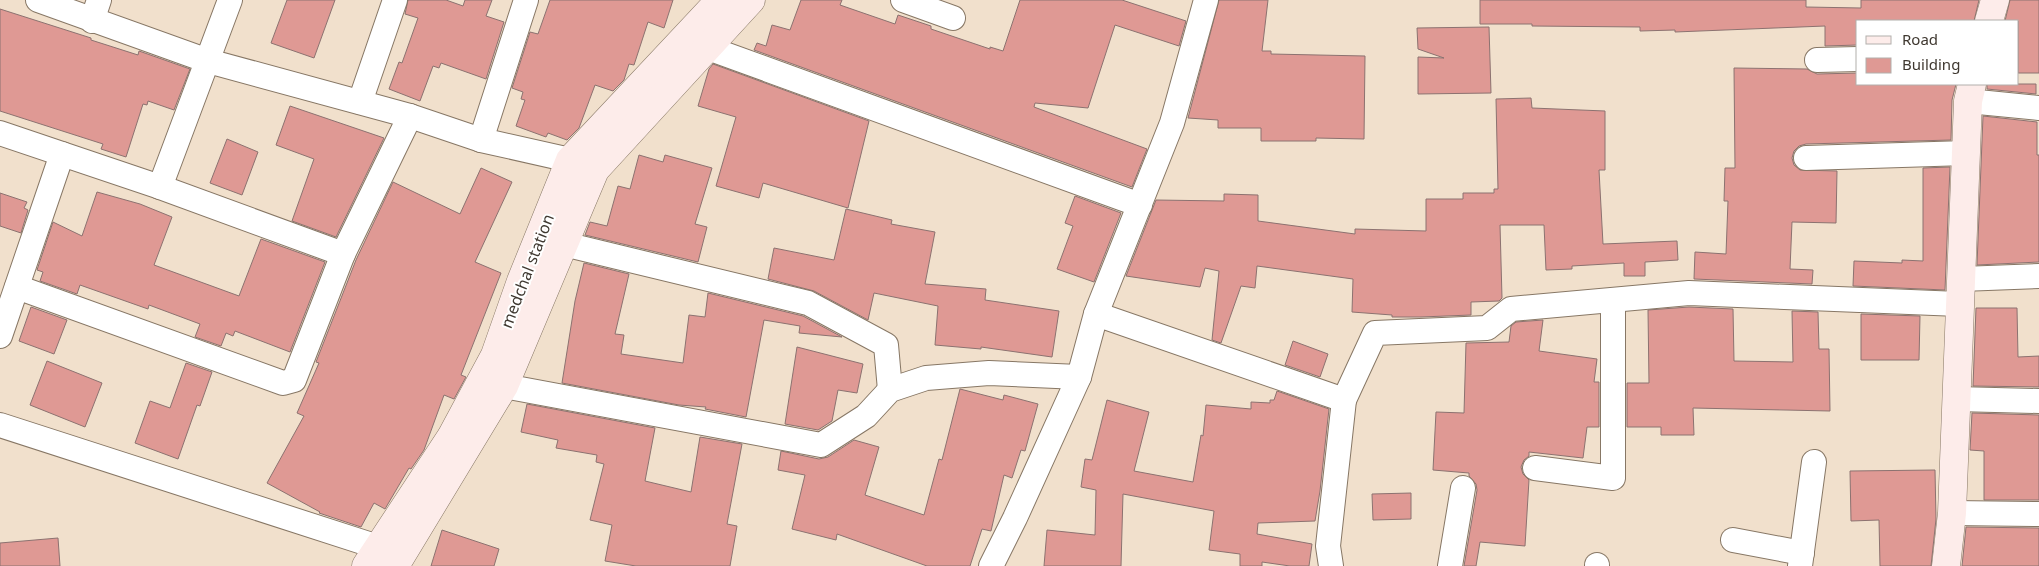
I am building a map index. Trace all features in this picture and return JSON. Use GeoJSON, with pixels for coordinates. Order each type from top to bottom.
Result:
{"type":"FeatureCollection","features":[{"type":"Feature","properties":{"kind":"street"},"geometry":{"type":"LineString","coordinates":[[38,0],[96,10],[208,61],[410,116],[481,140],[570,160]]}},
{"type":"Feature","properties":{"kind":"street"},"geometry":{"type":"LineString","coordinates":[[160,187],[230,0]]}},
{"type":"Feature","properties":{"kind":"street"},"geometry":{"type":"LineString","coordinates":[[360,102],[395,0]]}},
{"type":"Feature","properties":{"kind":"street"},"geometry":{"type":"LineString","coordinates":[[481,140],[526,0]]}},
{"type":"Feature","properties":{"kind":"street","name":"medchal station"},"geometry":{"type":"LineString","coordinates":[[493,384],[495,355],[521,281],[570,160],[720,0]]}},
{"type":"Feature","properties":{"kind":"street","name":"medchal station"},"geometry":{"type":"LineString","coordinates":[[380,560],[451,437],[493,384],[564,244],[595,170],[751,0]]}},
{"type":"Feature","properties":{"kind":"street"},"geometry":{"type":"LineString","coordinates":[[903,0],[953,18]]}},
{"type":"Feature","properties":{"kind":"street"},"geometry":{"type":"LineString","coordinates":[[990,566],[1015,518],[1080,377],[1096,314],[1172,123],[1206,0]]}},
{"type":"Feature","properties":{"kind":"street"},"geometry":{"type":"LineString","coordinates":[[1988,20],[1994,0]]}},
{"type":"Feature","properties":{"kind":"street"},"geometry":{"type":"LineString","coordinates":[[708,48],[1140,205]]}},
{"type":"Feature","properties":{"kind":"street"},"geometry":{"type":"LineString","coordinates":[[1817,60],[1856,59]]}},
{"type":"Feature","properties":{"kind":"street"},"geometry":{"type":"LineString","coordinates":[[1946,566],[1952,513],[1970,92],[2039,108]]}},
{"type":"Feature","properties":{"kind":"street"},"geometry":{"type":"LineString","coordinates":[[17,287],[283,383],[294,380],[343,254],[410,116]]}},
{"type":"Feature","properties":{"kind":"street"},"geometry":{"type":"LineString","coordinates":[[0,133],[160,187],[343,254]]}},
{"type":"Feature","properties":{"kind":"street"},"geometry":{"type":"LineString","coordinates":[[1806,158],[1966,152]]}},
{"type":"Feature","properties":{"kind":"street"},"geometry":{"type":"LineString","coordinates":[[0,336],[62,154]]}},
{"type":"Feature","properties":{"kind":"street"},"geometry":{"type":"LineString","coordinates":[[564,244],[808,303],[886,345],[890,390]]}},
{"type":"Feature","properties":{"kind":"street"},"geometry":{"type":"LineString","coordinates":[[1331,566],[1328,546],[1344,400],[1375,333],[1487,328],[1510,309],[1690,293],[1960,291],[2039,276]]}},
{"type":"Feature","properties":{"kind":"street"},"geometry":{"type":"LineString","coordinates":[[1535,468],[1613,478],[1613,300]]}},
{"type":"Feature","properties":{"kind":"street"},"geometry":{"type":"LineString","coordinates":[[1096,314],[1344,400]]}},
{"type":"Feature","properties":{"kind":"street"},"geometry":{"type":"LineString","coordinates":[[493,384],[821,445],[866,416],[890,390],[926,378],[989,373],[1080,377]]}},
{"type":"Feature","properties":{"kind":"street"},"geometry":{"type":"LineString","coordinates":[[1956,399],[2039,401]]}},
{"type":"Feature","properties":{"kind":"street"},"geometry":{"type":"LineString","coordinates":[[0,425],[380,560]]}},
{"type":"Feature","properties":{"kind":"street"},"geometry":{"type":"LineString","coordinates":[[1733,540],[1801,559],[1814,462]]}},
{"type":"Feature","properties":{"kind":"street"},"geometry":{"type":"LineString","coordinates":[[1450,566],[1463,488]]}},
{"type":"Feature","properties":{"kind":"street"},"geometry":{"type":"LineString","coordinates":[[1952,513],[2039,514]]}},
{"type":"Feature","properties":{"kind":"building"},"geometry":{"type":"Polygon","coordinates":[[[287,0],[335,0],[314,58],[271,43],[287,0]]]}},
{"type":"Feature","properties":{"kind":"building"},"geometry":{"type":"Polygon","coordinates":[[[408,0],[446,0],[463,6],[465,0],[492,0],[486,16],[504,22],[486,79],[441,63],[439,68],[433,66],[420,101],[389,89],[399,62],[402,63],[418,18],[405,14],[408,0]]]}},
{"type":"Feature","properties":{"kind":"building"},"geometry":{"type":"Polygon","coordinates":[[[550,0],[673,0],[664,28],[648,22],[634,65],[629,64],[624,80],[613,91],[595,85],[579,128],[567,140],[548,133],[546,137],[516,126],[525,100],[521,99],[523,92],[512,88],[530,32],[538,34],[550,0]]]}},
{"type":"Feature","properties":{"kind":"building"},"geometry":{"type":"Polygon","coordinates":[[[801,0],[842,0],[840,5],[895,24],[898,15],[931,26],[931,29],[990,49],[990,47],[1003,51],[1020,0],[1122,0],[1186,21],[1179,46],[1115,25],[1088,108],[1035,103],[1034,107],[1147,149],[1132,187],[754,50],[757,43],[766,46],[772,25],[790,30],[801,0]]]}},
{"type":"Feature","properties":{"kind":"building"},"geometry":{"type":"Polygon","coordinates":[[[1219,0],[1268,0],[1262,51],[1271,51],[1271,54],[1365,56],[1364,139],[1316,138],[1316,141],[1261,141],[1261,128],[1218,128],[1218,120],[1188,118],[1219,0]]]}},
{"type":"Feature","properties":{"kind":"building"},"geometry":{"type":"Polygon","coordinates":[[[1480,0],[1806,0],[1806,7],[1861,8],[1861,0],[1979,0],[1974,20],[1856,20],[1856,45],[1825,46],[1825,26],[1675,32],[1675,30],[1640,31],[1640,27],[1480,24],[1480,0]]]}},
{"type":"Feature","properties":{"kind":"building"},"geometry":{"type":"Polygon","coordinates":[[[2010,0],[2039,0],[2039,73],[2019,73],[2019,20],[2005,20],[2010,0]]]}},
{"type":"Feature","properties":{"kind":"building"},"geometry":{"type":"Polygon","coordinates":[[[0,9],[138,55],[139,51],[190,69],[174,110],[148,101],[147,105],[143,104],[126,157],[101,149],[103,144],[0,111],[0,9]]]}},
{"type":"Feature","properties":{"kind":"building"},"geometry":{"type":"Polygon","coordinates":[[[1489,27],[1491,93],[1418,94],[1418,57],[1444,58],[1418,49],[1417,28],[1489,27]]]}},
{"type":"Feature","properties":{"kind":"building"},"geometry":{"type":"Polygon","coordinates":[[[713,64],[869,121],[848,208],[763,183],[759,198],[716,186],[736,117],[698,106],[709,69],[713,64]]]}},
{"type":"Feature","properties":{"kind":"building"},"geometry":{"type":"Polygon","coordinates":[[[1734,68],[1807,69],[1817,74],[1856,73],[1856,85],[1956,85],[1952,100],[1951,140],[1806,144],[1799,146],[1794,151],[1792,158],[1794,165],[1800,170],[1837,171],[1836,223],[1792,222],[1790,269],[1813,270],[1812,284],[1694,279],[1695,252],[1726,254],[1728,201],[1724,201],[1725,168],[1735,168],[1734,68]]]}},
{"type":"Feature","properties":{"kind":"building"},"geometry":{"type":"Polygon","coordinates":[[[2036,84],[2036,94],[1987,89],[1987,85],[2036,84]]]}},
{"type":"Feature","properties":{"kind":"building"},"geometry":{"type":"Polygon","coordinates":[[[1531,98],[1532,108],[1605,111],[1605,170],[1599,170],[1603,244],[1677,241],[1678,260],[1645,262],[1645,276],[1624,276],[1624,263],[1572,266],[1572,269],[1546,270],[1544,225],[1500,225],[1502,298],[1499,301],[1471,302],[1471,315],[1421,317],[1392,317],[1392,315],[1352,312],[1353,279],[1257,266],[1255,288],[1241,286],[1221,343],[1212,340],[1219,271],[1205,268],[1200,287],[1126,276],[1156,200],[1224,201],[1224,194],[1258,195],[1258,221],[1355,234],[1355,229],[1426,231],[1426,199],[1463,199],[1463,193],[1494,193],[1494,189],[1498,189],[1496,99],[1531,98]]]}},
{"type":"Feature","properties":{"kind":"building"},"geometry":{"type":"Polygon","coordinates":[[[290,106],[384,138],[336,237],[292,221],[314,159],[276,145],[290,106]]]}},
{"type":"Feature","properties":{"kind":"building"},"geometry":{"type":"Polygon","coordinates":[[[1983,116],[2037,122],[2037,155],[2039,155],[2039,262],[1977,265],[1983,116]]]}},
{"type":"Feature","properties":{"kind":"building"},"geometry":{"type":"Polygon","coordinates":[[[227,139],[258,152],[242,195],[210,183],[227,139]]]}},
{"type":"Feature","properties":{"kind":"building"},"geometry":{"type":"Polygon","coordinates":[[[639,155],[663,162],[665,155],[712,168],[695,224],[707,227],[698,262],[585,235],[590,222],[607,226],[618,186],[630,189],[639,155]]]}},
{"type":"Feature","properties":{"kind":"building"},"geometry":{"type":"Polygon","coordinates":[[[1950,167],[1945,290],[1853,286],[1854,261],[1902,263],[1902,260],[1923,261],[1923,168],[1950,167]]]}},
{"type":"Feature","properties":{"kind":"building"},"geometry":{"type":"Polygon","coordinates":[[[481,168],[512,182],[475,262],[501,273],[461,375],[466,377],[454,399],[444,395],[424,450],[411,469],[409,468],[385,509],[374,503],[361,527],[319,513],[267,483],[304,416],[297,413],[319,363],[316,362],[356,260],[393,182],[460,214],[481,168]]]}},
{"type":"Feature","properties":{"kind":"building"},"geometry":{"type":"Polygon","coordinates":[[[97,192],[140,204],[172,217],[154,265],[239,296],[261,239],[325,262],[290,352],[235,331],[233,336],[226,333],[221,346],[195,337],[200,324],[149,305],[148,309],[80,285],[77,294],[40,281],[43,272],[37,270],[53,222],[82,236],[97,192]]]}},
{"type":"Feature","properties":{"kind":"building"},"geometry":{"type":"Polygon","coordinates":[[[0,193],[27,202],[24,208],[28,210],[21,233],[0,226],[0,193]]]}},
{"type":"Feature","properties":{"kind":"building"},"geometry":{"type":"Polygon","coordinates":[[[1075,196],[1121,213],[1094,282],[1057,269],[1073,226],[1065,223],[1075,196]]]}},
{"type":"Feature","properties":{"kind":"building"},"geometry":{"type":"Polygon","coordinates":[[[846,209],[892,220],[891,224],[935,232],[925,284],[986,289],[985,300],[1059,311],[1052,357],[981,347],[981,349],[935,345],[938,306],[874,293],[868,320],[814,291],[768,279],[774,248],[834,260],[846,209]]]}},
{"type":"Feature","properties":{"kind":"building"},"geometry":{"type":"Polygon","coordinates":[[[584,263],[629,274],[615,334],[624,335],[621,354],[683,363],[689,315],[705,317],[708,293],[803,316],[842,337],[799,333],[800,326],[764,320],[746,417],[705,409],[706,407],[679,405],[562,383],[575,301],[584,263]]]}},
{"type":"Feature","properties":{"kind":"building"},"geometry":{"type":"Polygon","coordinates":[[[31,307],[67,320],[54,354],[19,341],[31,307]]]}},
{"type":"Feature","properties":{"kind":"building"},"geometry":{"type":"Polygon","coordinates":[[[1689,307],[1733,309],[1734,361],[1793,362],[1792,311],[1818,312],[1819,349],[1829,349],[1830,411],[1693,408],[1694,435],[1661,435],[1661,427],[1627,427],[1627,383],[1649,383],[1648,310],[1689,307]]]}},
{"type":"Feature","properties":{"kind":"building"},"geometry":{"type":"Polygon","coordinates":[[[1976,308],[2017,308],[2018,357],[2039,356],[2039,387],[1973,386],[1976,308]]]}},
{"type":"Feature","properties":{"kind":"building"},"geometry":{"type":"Polygon","coordinates":[[[1861,314],[1920,316],[1919,360],[1861,360],[1861,314]]]}},
{"type":"Feature","properties":{"kind":"building"},"geometry":{"type":"Polygon","coordinates":[[[1543,320],[1539,351],[1597,359],[1594,382],[1599,382],[1599,427],[1587,427],[1583,458],[1529,452],[1529,456],[1524,460],[1521,467],[1523,474],[1529,480],[1525,546],[1480,542],[1476,566],[1464,566],[1477,490],[1476,484],[1469,476],[1469,473],[1433,470],[1436,412],[1464,413],[1466,343],[1509,342],[1511,326],[1516,322],[1543,320]]]}},
{"type":"Feature","properties":{"kind":"building"},"geometry":{"type":"Polygon","coordinates":[[[1293,341],[1328,354],[1320,377],[1285,365],[1293,341]]]}},
{"type":"Feature","properties":{"kind":"building"},"geometry":{"type":"Polygon","coordinates":[[[797,347],[863,364],[857,393],[838,390],[832,421],[818,430],[785,424],[797,347]]]}},
{"type":"Feature","properties":{"kind":"building"},"geometry":{"type":"Polygon","coordinates":[[[47,361],[102,383],[85,427],[30,405],[47,361]]]}},
{"type":"Feature","properties":{"kind":"building"},"geometry":{"type":"Polygon","coordinates":[[[186,363],[212,372],[200,406],[197,405],[178,459],[135,443],[150,401],[170,408],[186,363]]]}},
{"type":"Feature","properties":{"kind":"building"},"geometry":{"type":"Polygon","coordinates":[[[960,389],[1003,400],[1004,395],[1038,404],[1025,451],[1021,450],[1012,478],[1004,475],[991,531],[982,529],[970,566],[927,566],[837,534],[836,540],[792,529],[805,475],[778,470],[781,451],[819,459],[828,457],[854,440],[879,447],[865,495],[924,515],[939,459],[942,460],[960,389]]]}},
{"type":"Feature","properties":{"kind":"building"},"geometry":{"type":"Polygon","coordinates":[[[1277,391],[1329,409],[1315,521],[1258,523],[1257,534],[1312,544],[1309,566],[1290,566],[1262,562],[1262,566],[1240,566],[1240,554],[1209,550],[1214,511],[1123,494],[1121,566],[1044,566],[1047,530],[1095,535],[1096,490],[1081,487],[1085,459],[1092,460],[1107,400],[1149,412],[1134,471],[1193,482],[1201,435],[1203,436],[1206,405],[1251,409],[1251,402],[1270,403],[1270,400],[1274,400],[1277,391]]]}},
{"type":"Feature","properties":{"kind":"building"},"geometry":{"type":"Polygon","coordinates":[[[527,404],[655,428],[645,481],[691,492],[700,437],[742,444],[727,524],[737,526],[730,566],[636,566],[605,561],[612,525],[590,520],[604,464],[596,462],[597,455],[556,448],[558,440],[521,432],[527,404]]]}},
{"type":"Feature","properties":{"kind":"building"},"geometry":{"type":"Polygon","coordinates":[[[1972,413],[2039,415],[2039,500],[1984,500],[1984,451],[1970,450],[1972,413]]]}},
{"type":"Feature","properties":{"kind":"building"},"geometry":{"type":"Polygon","coordinates":[[[1935,470],[1936,519],[1931,566],[1880,566],[1879,520],[1851,521],[1850,471],[1935,470]]]}},
{"type":"Feature","properties":{"kind":"building"},"geometry":{"type":"Polygon","coordinates":[[[1411,493],[1411,519],[1373,520],[1372,494],[1411,493]]]}},
{"type":"Feature","properties":{"kind":"building"},"geometry":{"type":"Polygon","coordinates":[[[1966,527],[2039,528],[2039,566],[1962,566],[1966,527]]]}},
{"type":"Feature","properties":{"kind":"building"},"geometry":{"type":"Polygon","coordinates":[[[442,530],[499,549],[494,566],[431,566],[442,530]]]}},
{"type":"Feature","properties":{"kind":"building"},"geometry":{"type":"Polygon","coordinates":[[[58,538],[60,566],[0,566],[0,543],[58,538]]]}}]}
